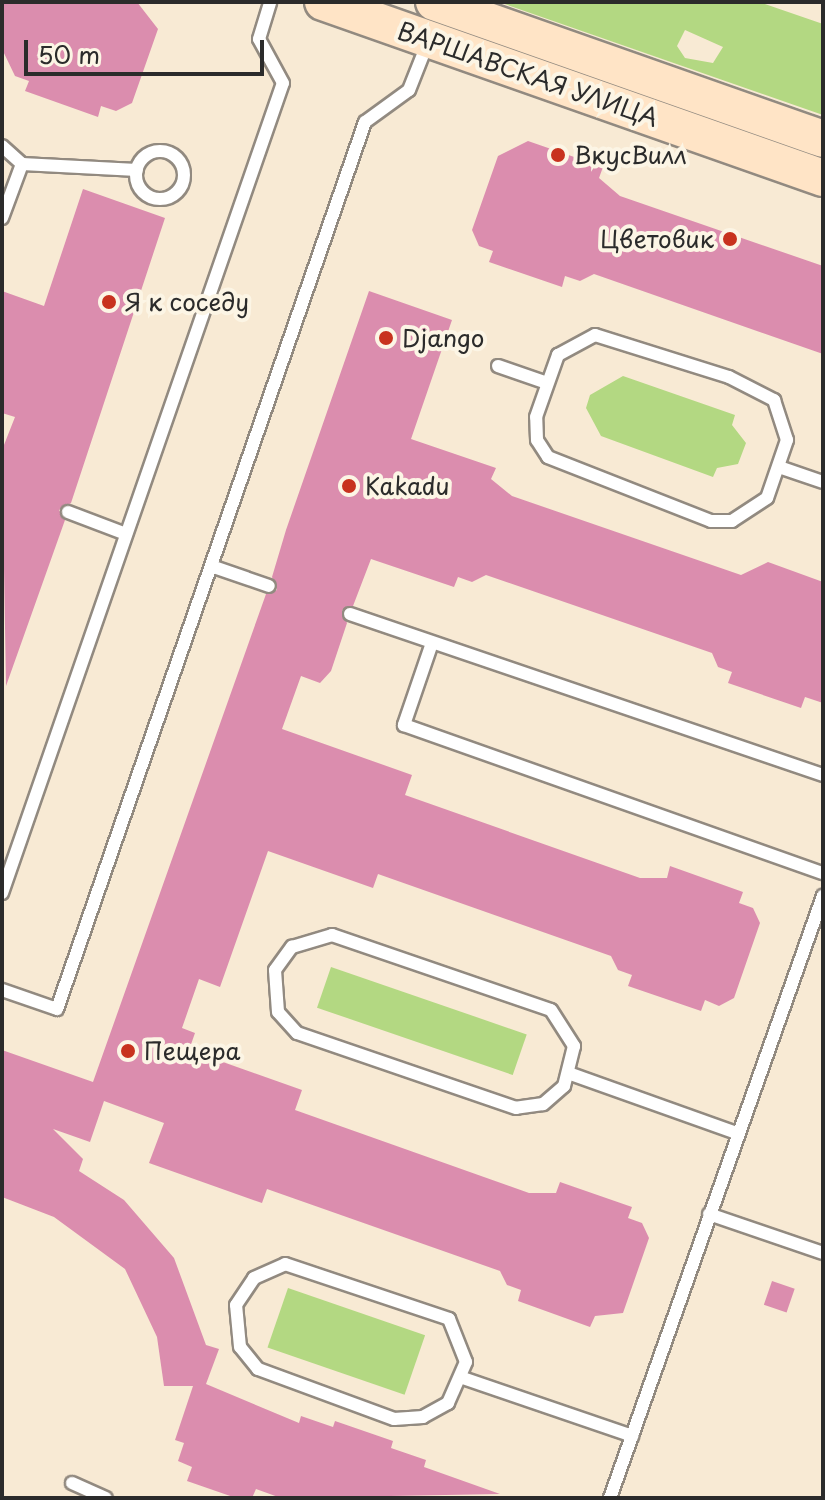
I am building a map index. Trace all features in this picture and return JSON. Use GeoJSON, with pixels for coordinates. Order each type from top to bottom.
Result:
{"type":"FeatureCollection","features":[{"type":"Feature","properties":{"kind":"street","name":"ВАРШАВСКАЯ УЛИЦА"},"geometry":{"type":"LineString","coordinates":[[323,2],[435,18],[823,139]]}},
{"type":"Feature","properties":{"kind":"street","name":"ВАРШАВСКАЯ УЛИЦА"},"geometry":{"type":"LineString","coordinates":[[435,18],[823,178]]}},
{"type":"Feature","properties":{"kind":"lane"},"geometry":{"type":"LineString","coordinates":[[2,893],[283,83],[259,39],[270,2]]}},
{"type":"Feature","properties":{"kind":"lane"},"geometry":{"type":"LineString","coordinates":[[2,990],[57,1009],[365,122],[409,90],[435,18]]}},
{"type":"Feature","properties":{"kind":"lane"},"geometry":{"type":"LineString","coordinates":[[2,146],[22,164],[137,170]]}},
{"type":"Feature","properties":{"kind":"lane"},"geometry":{"type":"LineString","coordinates":[[164,151],[182,164],[183,181],[157,199],[142,192],[137,170],[143,157],[164,151]]}},
{"type":"Feature","properties":{"kind":"lane"},"geometry":{"type":"LineString","coordinates":[[2,218],[22,164]]}},
{"type":"Feature","properties":{"kind":"lane"},"geometry":{"type":"LineString","coordinates":[[595,335],[664,353],[774,400],[787,440],[779,467],[767,498],[732,521],[711,521],[568,470],[537,440],[547,383],[558,355],[595,335]]}},
{"type":"Feature","properties":{"kind":"lane"},"geometry":{"type":"LineString","coordinates":[[498,366],[547,383]]}},
{"type":"Feature","properties":{"kind":"lane"},"geometry":{"type":"LineString","coordinates":[[779,467],[823,482]]}},
{"type":"Feature","properties":{"kind":"lane"},"geometry":{"type":"LineString","coordinates":[[68,512],[126,534]]}},
{"type":"Feature","properties":{"kind":"lane"},"geometry":{"type":"LineString","coordinates":[[211,566],[269,586]]}},
{"type":"Feature","properties":{"kind":"lane"},"geometry":{"type":"LineString","coordinates":[[350,614],[823,775]]}},
{"type":"Feature","properties":{"kind":"lane"},"geometry":{"type":"LineString","coordinates":[[432,643],[404,725],[823,873]]}},
{"type":"Feature","properties":{"kind":"lane"},"geometry":{"type":"LineString","coordinates":[[610,1498],[823,896]]}},
{"type":"Feature","properties":{"kind":"lane"},"geometry":{"type":"LineString","coordinates":[[332,935],[538,1004],[570,1032],[571,1074],[543,1104],[516,1108],[312,1038],[278,1012],[275,970],[292,947],[332,935]]}},
{"type":"Feature","properties":{"kind":"lane"},"geometry":{"type":"LineString","coordinates":[[571,1074],[737,1133]]}},
{"type":"Feature","properties":{"kind":"lane"},"geometry":{"type":"LineString","coordinates":[[709,1214],[823,1253]]}},
{"type":"Feature","properties":{"kind":"lane"},"geometry":{"type":"LineString","coordinates":[[301,1265],[449,1319],[464,1346],[463,1378],[437,1411],[394,1419],[258,1369],[235,1334],[236,1305],[269,1269],[301,1265]]}},
{"type":"Feature","properties":{"kind":"lane"},"geometry":{"type":"LineString","coordinates":[[463,1378],[632,1436]]}},
{"type":"Feature","properties":{"kind":"lane"},"geometry":{"type":"LineString","coordinates":[[72,1483],[106,1498]]}},
{"type":"Feature","properties":{"kind":"green space"},"geometry":{"type":"Polygon","coordinates":[[[499,2],[759,2],[823,24],[823,115],[499,2]],[[685,30],[677,46],[685,58],[713,63],[723,47],[685,30]]]}},
{"type":"Feature","properties":{"kind":"green space"},"geometry":{"type":"Polygon","coordinates":[[[623,376],[735,415],[732,425],[746,443],[738,464],[717,468],[713,477],[601,436],[586,408],[590,395],[623,376]]]}},
{"type":"Feature","properties":{"kind":"green space"},"geometry":{"type":"Polygon","coordinates":[[[331,967],[527,1034],[513,1075],[317,1008],[331,967]]]}},
{"type":"Feature","properties":{"kind":"green space"},"geometry":{"type":"Polygon","coordinates":[[[288,1288],[425,1335],[405,1395],[267,1348],[288,1288]]]}},
{"type":"Feature","properties":{"kind":"building"},"geometry":{"type":"Polygon","coordinates":[[[2,2],[137,2],[158,29],[132,103],[116,111],[101,106],[98,117],[25,91],[29,81],[15,76],[2,49],[2,2]]]}},
{"type":"Feature","properties":{"kind":"building"},"geometry":{"type":"Polygon","coordinates":[[[528,141],[603,167],[599,178],[620,196],[823,266],[823,354],[594,274],[580,281],[565,276],[562,287],[489,262],[493,251],[479,246],[472,230],[498,156],[528,141]]]}},
{"type":"Feature","properties":{"kind":"building"},"geometry":{"type":"Polygon","coordinates":[[[83,189],[165,218],[71,503],[59,510],[65,520],[6,686],[2,450],[15,417],[2,413],[2,291],[44,306],[83,189]]]}},
{"type":"Feature","properties":{"kind":"building"},"geometry":{"type":"Polygon","coordinates":[[[369,291],[452,320],[411,439],[496,468],[491,479],[512,496],[741,575],[768,562],[823,582],[823,703],[805,697],[801,708],[728,683],[732,672],[718,667],[712,653],[486,575],[472,582],[458,577],[454,587],[371,559],[353,606],[342,610],[347,623],[331,671],[320,683],[301,676],[282,729],[412,775],[405,795],[640,878],[667,878],[670,866],[743,892],[739,903],[753,908],[760,923],[734,998],[719,1006],[705,1000],[701,1011],[628,986],[632,975],[618,970],[611,956],[378,874],[373,888],[268,851],[220,987],[199,979],[182,1028],[195,1033],[189,1050],[302,1090],[295,1110],[529,1193],[556,1193],[560,1182],[632,1207],[628,1218],[642,1223],[649,1238],[623,1313],[595,1316],[590,1327],[518,1301],[521,1290],[507,1285],[500,1271],[267,1189],[262,1203],[149,1163],[164,1123],[104,1101],[90,1142],[53,1129],[83,1159],[79,1171],[124,1200],[174,1258],[206,1345],[219,1349],[206,1384],[299,1423],[301,1416],[333,1427],[335,1421],[393,1441],[391,1448],[426,1460],[424,1467],[500,1494],[281,1498],[256,1489],[252,1498],[236,1498],[187,1481],[192,1467],[178,1461],[184,1443],[175,1440],[193,1386],[164,1386],[157,1337],[125,1269],[54,1217],[2,1197],[2,1050],[93,1082],[266,594],[277,590],[272,577],[286,530],[369,291]]]}},
{"type":"Feature","properties":{"kind":"building"},"geometry":{"type":"Polygon","coordinates":[[[772,1281],[795,1289],[787,1312],[764,1305],[772,1281]]]}},
{"type":"Feature","properties":{"kind":"place","name":"ВкусВилл"},"geometry":{"type":"Point","coordinates":[558,155]}},
{"type":"Feature","properties":{"kind":"place","name":"Цветовик"},"geometry":{"type":"Point","coordinates":[730,239]}},
{"type":"Feature","properties":{"kind":"place","name":"Я к соседу"},"geometry":{"type":"Point","coordinates":[109,302]}},
{"type":"Feature","properties":{"kind":"place","name":"Django"},"geometry":{"type":"Point","coordinates":[386,338]}},
{"type":"Feature","properties":{"kind":"place","name":"Kakadu"},"geometry":{"type":"Point","coordinates":[349,486]}},
{"type":"Feature","properties":{"kind":"place","name":"Пещера"},"geometry":{"type":"Point","coordinates":[128,1051]}}]}
